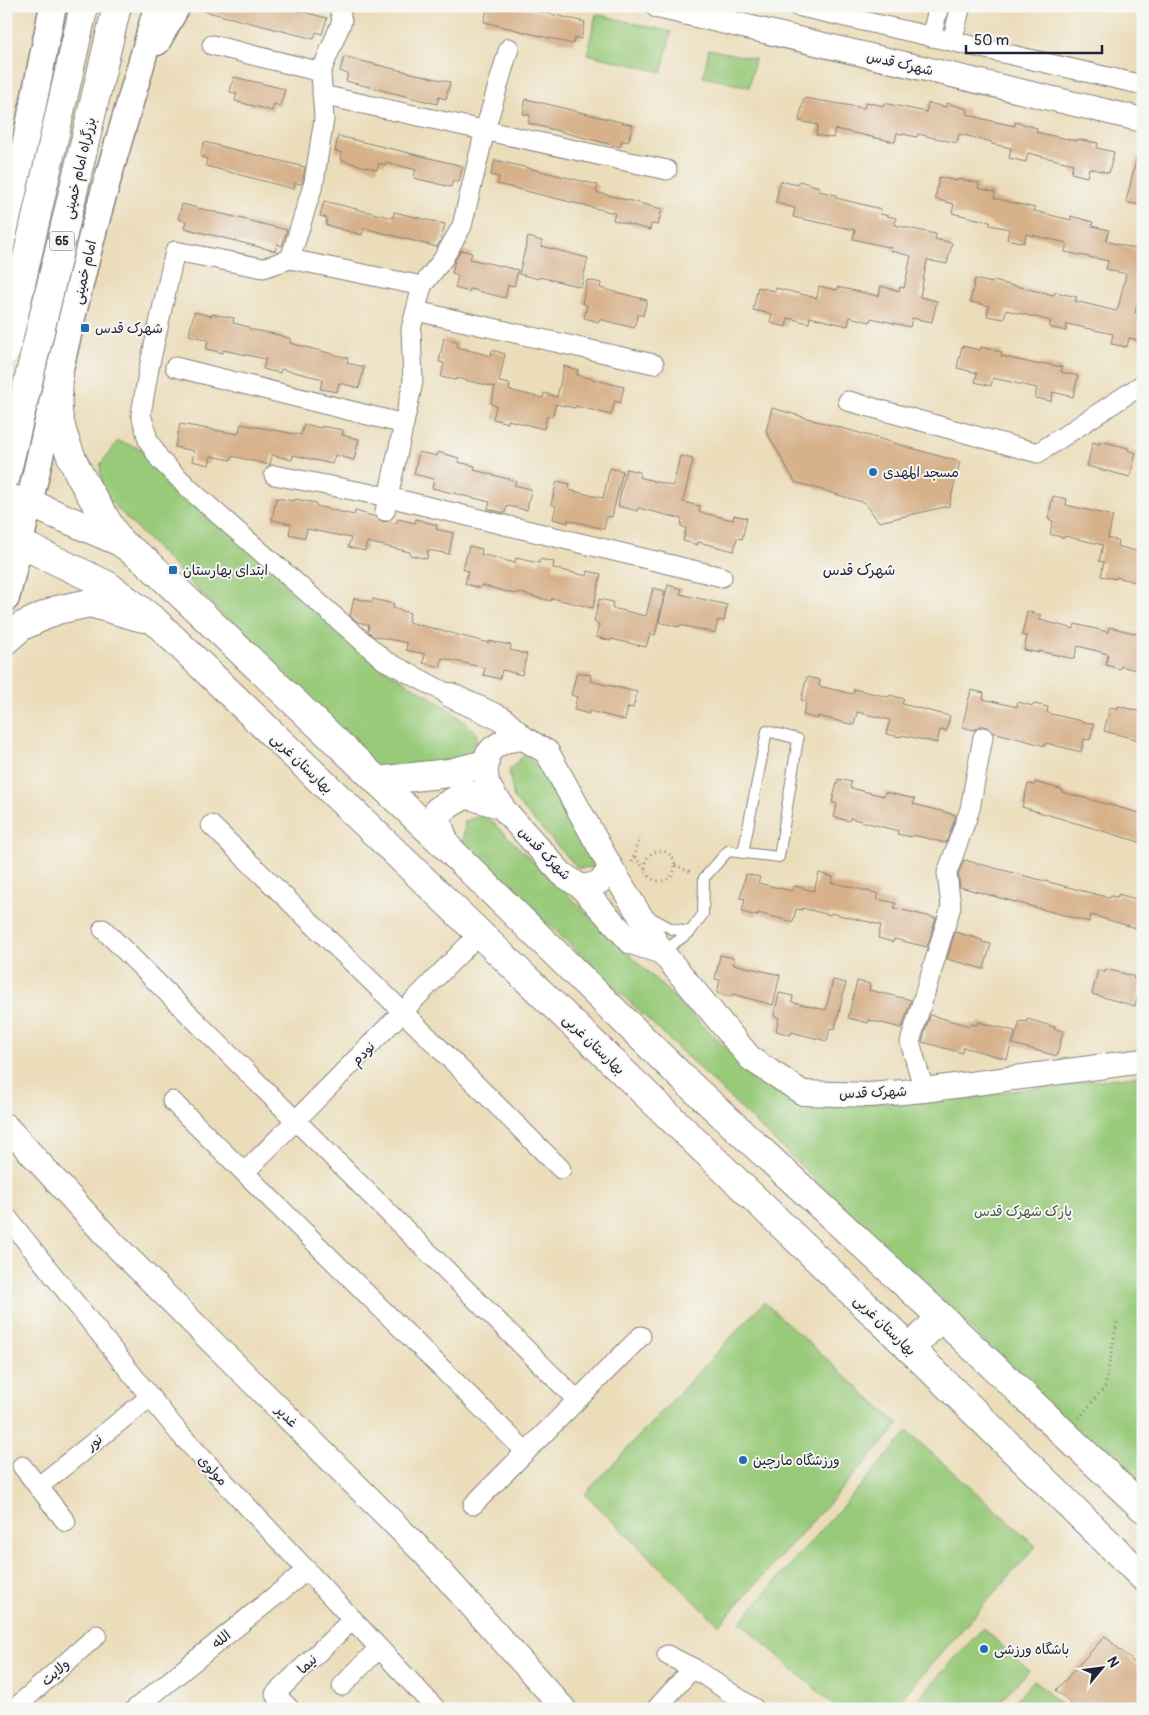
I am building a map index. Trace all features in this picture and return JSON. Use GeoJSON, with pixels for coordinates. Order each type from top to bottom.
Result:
{"type":"FeatureCollection","features":[{"type":"Feature","properties":{"kind":"main road"},"geometry":{"type":"LineString","coordinates":[[8,222],[53,6]]}},
{"type":"Feature","properties":{"kind":"main road","name":"65"},"geometry":{"type":"LineString","coordinates":[[6,350],[84,6]]}},
{"type":"Feature","properties":{"kind":"main road","name":"بزرگراه امام خمینی"},"geometry":{"type":"LineString","coordinates":[[6,475],[117,6]]}},
{"type":"Feature","properties":{"kind":"main road","name":"امام خمینی"},"geometry":{"type":"LineString","coordinates":[[6,598],[18,500],[59,376],[92,236],[140,71],[156,6]]}},
{"type":"Feature","properties":{"kind":"main road"},"geometry":{"type":"LineString","coordinates":[[140,71],[177,6]]}},
{"type":"Feature","properties":{"kind":"main road"},"geometry":{"type":"LineString","coordinates":[[34,103],[39,130],[46,145],[64,158],[71,160],[80,159],[88,154],[126,118]]}},
{"type":"Feature","properties":{"kind":"main road"},"geometry":{"type":"LineString","coordinates":[[59,376],[59,416],[69,454],[91,495],[120,542]]}},
{"type":"Feature","properties":{"kind":"main road"},"geometry":{"type":"LineString","coordinates":[[18,500],[120,542],[146,561],[446,846],[689,1084],[941,1317],[1143,1508]]}},
{"type":"Feature","properties":{"kind":"main road","name":"بهارستان غربی"},"geometry":{"type":"LineString","coordinates":[[13,542],[107,585],[155,621],[910,1348],[1143,1577]]}},
{"type":"Feature","properties":{"kind":"main road"},"geometry":{"type":"LineString","coordinates":[[6,640],[22,626],[57,610],[90,603],[155,621]]}},
{"type":"Feature","properties":{"kind":"main road"},"geometry":{"type":"LineString","coordinates":[[186,651],[186,637],[194,624],[211,623]]}},
{"type":"Feature","properties":{"kind":"main road"},"geometry":{"type":"LineString","coordinates":[[377,781],[448,773],[489,756]]}},
{"type":"Feature","properties":{"kind":"main road"},"geometry":{"type":"LineString","coordinates":[[446,846],[438,824],[438,810],[466,794],[499,804]]}},
{"type":"Feature","properties":{"kind":"main road"},"geometry":{"type":"LineString","coordinates":[[910,1348],[941,1317]]}},
{"type":"Feature","properties":{"kind":"street"},"geometry":{"type":"LineString","coordinates":[[290,259],[314,182],[324,119],[321,72],[342,21],[340,6]]}},
{"type":"Feature","properties":{"kind":"street","name":"شهرک قدس"},"geometry":{"type":"LineString","coordinates":[[658,6],[1143,120]]}},
{"type":"Feature","properties":{"kind":"street"},"geometry":{"type":"LineString","coordinates":[[797,6],[1143,85]]}},
{"type":"Feature","properties":{"kind":"street"},"geometry":{"type":"LineString","coordinates":[[931,37],[939,6]]}},
{"type":"Feature","properties":{"kind":"street"},"geometry":{"type":"LineString","coordinates":[[952,41],[961,6]]}},
{"type":"Feature","properties":{"kind":"street"},"geometry":{"type":"LineString","coordinates":[[212,45],[321,72]]}},
{"type":"Feature","properties":{"kind":"street"},"geometry":{"type":"LineString","coordinates":[[386,504],[413,382],[411,329],[422,286],[443,259],[462,226],[485,130],[509,48]]}},
{"type":"Feature","properties":{"kind":"street"},"geometry":{"type":"LineString","coordinates":[[322,94],[667,170]]}},
{"type":"Feature","properties":{"kind":"street"},"geometry":{"type":"LineString","coordinates":[[422,286],[290,259],[263,268],[175,251],[149,368],[142,414],[148,440],[160,460],[195,494],[384,660],[502,719],[522,738],[547,752],[610,866]]}},
{"type":"Feature","properties":{"kind":"street"},"geometry":{"type":"LineString","coordinates":[[416,311],[654,364]]}},
{"type":"Feature","properties":{"kind":"street"},"geometry":{"type":"LineString","coordinates":[[174,367],[404,424]]}},
{"type":"Feature","properties":{"kind":"street"},"geometry":{"type":"LineString","coordinates":[[848,401],[1038,453],[1143,384]]}},
{"type":"Feature","properties":{"kind":"street"},"geometry":{"type":"LineString","coordinates":[[274,475],[386,504],[722,576]]}},
{"type":"Feature","properties":{"kind":"street","name":"شهرک قدس"},"geometry":{"type":"LineString","coordinates":[[450,694],[473,716],[489,738],[487,783],[499,804],[562,874],[581,887],[593,885],[605,879],[610,866]]}},
{"type":"Feature","properties":{"kind":"street"},"geometry":{"type":"LineString","coordinates":[[924,1090],[910,1042],[951,907],[947,873],[970,809],[983,737]]}},
{"type":"Feature","properties":{"kind":"street"},"geometry":{"type":"LineString","coordinates":[[489,756],[504,741],[522,738]]}},
{"type":"Feature","properties":{"kind":"street"},"geometry":{"type":"LineString","coordinates":[[211,825],[561,1169]]}},
{"type":"Feature","properties":{"kind":"street","name":"شهرک قدس"},"geometry":{"type":"LineString","coordinates":[[610,866],[662,952],[751,1059],[803,1093],[870,1095],[924,1090],[1143,1061]]}},
{"type":"Feature","properties":{"kind":"street"},"geometry":{"type":"LineString","coordinates":[[581,887],[632,942],[662,952]]}},
{"type":"Feature","properties":{"kind":"street"},"geometry":{"type":"LineString","coordinates":[[103,929],[577,1400]]}},
{"type":"Feature","properties":{"kind":"street","name":"نودم"},"geometry":{"type":"LineString","coordinates":[[246,1172],[479,934]]}},
{"type":"Feature","properties":{"kind":"street"},"geometry":{"type":"LineString","coordinates":[[172,1100],[526,1452]]}},
{"type":"Feature","properties":{"kind":"street","name":"غدیر"},"geometry":{"type":"LineString","coordinates":[[6,1126],[109,1239],[425,1554],[564,1709]]}},
{"type":"Feature","properties":{"kind":"street","name":"مولوی"},"geometry":{"type":"LineString","coordinates":[[6,1216],[179,1433],[436,1709]]}},
{"type":"Feature","properties":{"kind":"street"},"geometry":{"type":"LineString","coordinates":[[472,1505],[641,1336]]}},
{"type":"Feature","properties":{"kind":"street","name":"نور"},"geometry":{"type":"LineString","coordinates":[[38,1486],[150,1397]]}},
{"type":"Feature","properties":{"kind":"street"},"geometry":{"type":"LineString","coordinates":[[22,1466],[66,1522]]}},
{"type":"Feature","properties":{"kind":"street","name":"الله"},"geometry":{"type":"LineString","coordinates":[[135,1709],[307,1570]]}},
{"type":"Feature","properties":{"kind":"street","name":"نیما"},"geometry":{"type":"LineString","coordinates":[[290,1709],[275,1694],[353,1619]]}},
{"type":"Feature","properties":{"kind":"street","name":"ولایت"},"geometry":{"type":"LineString","coordinates":[[14,1709],[97,1635]]}},
{"type":"Feature","properties":{"kind":"street"},"geometry":{"type":"LineString","coordinates":[[342,1686],[379,1648]]}},
{"type":"Feature","properties":{"kind":"street"},"geometry":{"type":"LineString","coordinates":[[667,1655],[693,1668],[755,1709]]}},
{"type":"Feature","properties":{"kind":"street"},"geometry":{"type":"LineString","coordinates":[[656,1709],[693,1668]]}},
{"type":"Feature","properties":{"kind":"lane"},"geometry":{"type":"LineString","coordinates":[[662,952],[690,932],[703,914],[704,878],[728,851],[780,858],[798,739],[767,731],[743,853]]}},
{"type":"Feature","properties":{"kind":"lane"},"geometry":{"type":"LineString","coordinates":[[635,908],[672,929],[690,932]]}},
{"type":"Feature","properties":{"kind":"path"},"geometry":{"type":"LineString","coordinates":[[634,856],[651,879],[660,881],[665,880],[672,874],[675,865],[672,856],[663,851],[658,851],[653,852],[646,860],[645,870]]}},
{"type":"Feature","properties":{"kind":"path"},"geometry":{"type":"LineString","coordinates":[[675,865],[704,878]]}},
{"type":"Feature","properties":{"kind":"path"},"geometry":{"type":"LineString","coordinates":[[1064,1434],[1098,1398],[1105,1387],[1117,1322]]}},
{"type":"Feature","properties":{"kind":"green space"},"geometry":{"type":"Polygon","coordinates":[[[596,14],[671,32],[662,72],[587,54],[596,14]]]}},
{"type":"Feature","properties":{"kind":"green space"},"geometry":{"type":"Polygon","coordinates":[[[709,49],[755,59],[749,87],[703,77],[709,49]]]}},
{"type":"Feature","properties":{"kind":"green space"},"geometry":{"type":"Polygon","coordinates":[[[118,441],[145,450],[379,666],[442,704],[476,731],[477,756],[378,773],[103,494],[100,465],[118,441]]]}},
{"type":"Feature","properties":{"kind":"green space"},"geometry":{"type":"Polygon","coordinates":[[[524,755],[540,768],[599,867],[578,868],[514,799],[509,770],[524,755]]]}},
{"type":"Feature","properties":{"kind":"green space","name":"پارک شهرک قدس"},"geometry":{"type":"Polygon","coordinates":[[[485,815],[739,1060],[794,1105],[920,1102],[1143,1075],[1143,1494],[463,842],[465,821],[485,815]]]}},
{"type":"Feature","properties":{"kind":"green space","name":"ورزشگاه مارچین"},"geometry":{"type":"Polygon","coordinates":[[[764,1302],[899,1425],[719,1625],[585,1494],[764,1302]]]}},
{"type":"Feature","properties":{"kind":"green space","name":"ورزشگاه مارچین"},"geometry":{"type":"Polygon","coordinates":[[[908,1432],[1036,1546],[892,1709],[838,1709],[740,1622],[908,1432]]]}},
{"type":"Feature","properties":{"kind":"green space","name":"باشگاه ورزشی"},"geometry":{"type":"Polygon","coordinates":[[[983,1628],[1029,1671],[993,1709],[908,1709],[983,1628]]]}},
{"type":"Feature","properties":{"kind":"green space"},"geometry":{"type":"Polygon","coordinates":[[[1034,1680],[1065,1709],[1008,1709],[1034,1680]]]}},
{"type":"Feature","properties":{"kind":"building"},"geometry":{"type":"Polygon","coordinates":[[[204,6],[279,6],[327,18],[322,34],[316,32],[314,39],[204,11],[204,6]]]}},
{"type":"Feature","properties":{"kind":"building"},"geometry":{"type":"Polygon","coordinates":[[[488,6],[516,6],[585,22],[581,39],[575,37],[573,44],[484,22],[488,6]]]}},
{"type":"Feature","properties":{"kind":"building"},"geometry":{"type":"Polygon","coordinates":[[[344,57],[450,82],[446,99],[439,97],[437,104],[346,81],[348,74],[340,71],[344,57]]]}},
{"type":"Feature","properties":{"kind":"building"},"geometry":{"type":"Polygon","coordinates":[[[234,77],[285,89],[280,106],[274,104],[272,111],[235,101],[237,94],[230,92],[234,77]]]}},
{"type":"Feature","properties":{"kind":"building"},"geometry":{"type":"Polygon","coordinates":[[[804,98],[864,108],[866,102],[884,106],[884,103],[926,112],[928,103],[946,107],[946,103],[968,109],[967,114],[983,119],[1015,126],[1015,122],[1037,128],[1036,132],[1076,141],[1077,139],[1098,143],[1097,148],[1114,152],[1109,173],[1089,168],[1087,177],[1071,173],[1073,164],[1028,153],[1026,162],[1009,158],[1011,148],[959,134],[957,143],[918,134],[917,137],[897,133],[895,142],[835,129],[833,138],[816,135],[818,125],[799,121],[804,98]]]}},
{"type":"Feature","properties":{"kind":"building"},"geometry":{"type":"Polygon","coordinates":[[[526,99],[633,125],[628,142],[622,140],[620,147],[528,123],[530,115],[523,114],[526,99]]]}},
{"type":"Feature","properties":{"kind":"building"},"geometry":{"type":"Polygon","coordinates":[[[338,136],[463,166],[459,182],[453,180],[451,187],[414,178],[416,170],[386,162],[385,165],[379,163],[377,170],[341,160],[342,153],[335,151],[338,136]]]}},
{"type":"Feature","properties":{"kind":"building"},"geometry":{"type":"Polygon","coordinates":[[[204,142],[305,167],[302,184],[295,183],[294,189],[206,166],[207,159],[200,156],[204,142]]]}},
{"type":"Feature","properties":{"kind":"building"},"geometry":{"type":"Polygon","coordinates":[[[1137,156],[1143,157],[1143,206],[1126,202],[1137,156]]]}},
{"type":"Feature","properties":{"kind":"building"},"geometry":{"type":"Polygon","coordinates":[[[495,160],[598,185],[596,192],[662,209],[658,225],[651,224],[650,230],[613,220],[615,213],[497,184],[499,177],[491,175],[495,160]]]}},
{"type":"Feature","properties":{"kind":"building"},"geometry":{"type":"Polygon","coordinates":[[[939,177],[979,183],[978,188],[995,192],[994,198],[1035,208],[1034,211],[1071,220],[1071,216],[1093,222],[1092,226],[1109,230],[1106,241],[1135,249],[1135,252],[1143,254],[1143,275],[1135,313],[1138,313],[1137,318],[1143,319],[1143,341],[1129,338],[1127,347],[1111,344],[1113,334],[1067,324],[1066,331],[1049,327],[1051,321],[1006,310],[1004,319],[987,316],[989,306],[970,302],[975,279],[992,283],[993,281],[1054,295],[1055,292],[1077,297],[1075,301],[1116,311],[1126,274],[1106,269],[1108,261],[1065,252],[1067,243],[1026,234],[1024,243],[1007,239],[1009,229],[990,225],[990,222],[952,213],[954,204],[935,199],[939,177]]]}},
{"type":"Feature","properties":{"kind":"building"},"geometry":{"type":"Polygon","coordinates":[[[780,181],[798,185],[799,181],[820,187],[819,191],[836,195],[836,198],[881,209],[880,214],[896,218],[895,225],[936,234],[935,239],[952,243],[947,264],[927,260],[920,297],[937,301],[932,322],[912,318],[910,327],[871,318],[870,322],[850,317],[848,326],[810,317],[809,323],[788,318],[786,327],[770,323],[772,314],[753,310],[758,287],[775,291],[776,288],[817,298],[819,286],[837,290],[837,287],[879,296],[881,286],[899,291],[900,287],[904,288],[911,256],[891,251],[892,248],[853,239],[855,230],[793,217],[795,208],[776,203],[780,181]]]}},
{"type":"Feature","properties":{"kind":"building"},"geometry":{"type":"Polygon","coordinates":[[[324,201],[393,218],[394,212],[445,224],[441,240],[437,247],[364,228],[362,235],[326,225],[327,218],[320,216],[324,201]]]}},
{"type":"Feature","properties":{"kind":"building"},"geometry":{"type":"Polygon","coordinates":[[[182,204],[287,230],[282,246],[277,244],[275,251],[184,228],[186,221],[178,219],[182,204]]]}},
{"type":"Feature","properties":{"kind":"building"},"geometry":{"type":"Polygon","coordinates":[[[528,237],[542,241],[541,246],[588,258],[581,287],[519,274],[528,237]]]}},
{"type":"Feature","properties":{"kind":"building"},"geometry":{"type":"Polygon","coordinates":[[[461,250],[472,253],[470,259],[518,270],[514,286],[508,285],[505,298],[470,289],[469,292],[455,288],[458,275],[452,273],[455,260],[461,250]]]}},
{"type":"Feature","properties":{"kind":"building"},"geometry":{"type":"Polygon","coordinates":[[[587,280],[601,283],[600,288],[647,300],[643,316],[638,314],[634,328],[599,319],[599,322],[584,318],[587,305],[582,303],[587,280]]]}},
{"type":"Feature","properties":{"kind":"building"},"geometry":{"type":"Polygon","coordinates":[[[194,312],[234,318],[233,323],[249,327],[249,329],[279,335],[291,339],[290,343],[348,358],[347,363],[364,367],[359,388],[339,383],[337,392],[320,389],[323,379],[281,369],[280,373],[263,369],[266,359],[223,350],[223,353],[206,349],[208,340],[189,335],[194,312]]]}},
{"type":"Feature","properties":{"kind":"building"},"geometry":{"type":"Polygon","coordinates":[[[444,338],[458,342],[457,347],[491,356],[492,350],[505,354],[499,382],[510,384],[509,390],[543,398],[544,393],[557,397],[564,366],[578,370],[577,375],[624,387],[620,403],[615,401],[611,415],[576,406],[575,408],[556,404],[552,417],[547,416],[544,429],[508,420],[508,423],[493,419],[496,406],[491,404],[495,387],[456,378],[456,380],[441,377],[444,363],[439,362],[444,338]]]}},
{"type":"Feature","properties":{"kind":"building"},"geometry":{"type":"Polygon","coordinates":[[[962,346],[980,350],[981,347],[1002,352],[1001,356],[1040,365],[1041,363],[1062,367],[1061,372],[1078,376],[1073,397],[1053,392],[1051,401],[1035,398],[1037,388],[993,378],[991,386],[975,382],[977,373],[957,368],[962,346]]]}},
{"type":"Feature","properties":{"kind":"building","name":"مسجد المهدی"},"geometry":{"type":"Polygon","coordinates":[[[772,408],[960,462],[949,506],[879,522],[865,503],[795,482],[766,431],[772,408]]]}},
{"type":"Feature","properties":{"kind":"building"},"geometry":{"type":"Polygon","coordinates":[[[180,424],[238,434],[241,424],[301,435],[304,424],[343,430],[342,435],[359,439],[354,460],[335,455],[332,464],[293,455],[292,460],[272,455],[270,465],[232,456],[231,460],[211,456],[209,465],[192,461],[194,451],[175,447],[180,424]]]}},
{"type":"Feature","properties":{"kind":"building"},"geometry":{"type":"Polygon","coordinates":[[[1100,441],[1128,448],[1128,450],[1136,453],[1130,477],[1087,466],[1093,442],[1100,444],[1100,441]]]}},
{"type":"Feature","properties":{"kind":"building"},"geometry":{"type":"Polygon","coordinates":[[[419,452],[437,456],[438,452],[459,458],[458,462],[475,466],[474,470],[516,481],[514,485],[531,489],[527,510],[507,506],[505,513],[488,509],[490,502],[432,488],[434,479],[414,474],[419,452]]]}},
{"type":"Feature","properties":{"kind":"building"},"geometry":{"type":"Polygon","coordinates":[[[680,456],[693,459],[683,502],[700,506],[699,512],[733,520],[734,515],[747,518],[742,539],[737,538],[734,551],[698,542],[698,545],[683,541],[686,528],[681,526],[682,519],[638,508],[637,511],[618,506],[626,469],[640,472],[639,477],[673,486],[680,456]]]}},
{"type":"Feature","properties":{"kind":"building"},"geometry":{"type":"Polygon","coordinates":[[[610,468],[623,471],[612,517],[607,516],[604,529],[568,520],[568,523],[553,519],[556,506],[551,504],[557,481],[570,484],[569,490],[603,498],[610,468]]]}},
{"type":"Feature","properties":{"kind":"building"},"geometry":{"type":"Polygon","coordinates":[[[1053,496],[1067,499],[1066,505],[1113,516],[1108,538],[1118,541],[1117,546],[1143,553],[1143,584],[1116,577],[1116,579],[1101,576],[1104,562],[1099,561],[1103,545],[1050,534],[1053,521],[1048,519],[1053,496]]]}},
{"type":"Feature","properties":{"kind":"building"},"geometry":{"type":"Polygon","coordinates":[[[276,498],[316,503],[316,506],[354,515],[355,511],[376,517],[383,522],[389,521],[396,524],[398,519],[415,523],[416,519],[437,525],[436,529],[453,533],[449,554],[428,550],[427,559],[410,555],[410,552],[367,542],[365,551],[348,547],[351,538],[307,529],[305,538],[289,534],[291,524],[272,520],[276,498]]]}},
{"type":"Feature","properties":{"kind":"building"},"geometry":{"type":"Polygon","coordinates":[[[469,546],[482,549],[481,554],[515,563],[516,558],[539,563],[540,559],[554,562],[553,568],[587,576],[588,571],[601,574],[593,608],[552,598],[551,601],[481,585],[480,588],[465,584],[468,571],[463,569],[469,546]]]}},
{"type":"Feature","properties":{"kind":"building"},"geometry":{"type":"Polygon","coordinates":[[[668,585],[682,589],[680,594],[727,605],[724,621],[718,620],[715,633],[659,622],[668,585]]]}},
{"type":"Feature","properties":{"kind":"building"},"geometry":{"type":"Polygon","coordinates":[[[653,588],[665,591],[655,635],[650,634],[646,647],[596,637],[599,624],[594,622],[599,599],[613,602],[612,608],[646,616],[653,588]]]}},
{"type":"Feature","properties":{"kind":"building"},"geometry":{"type":"Polygon","coordinates":[[[354,598],[372,602],[373,599],[394,604],[393,608],[410,613],[408,622],[489,643],[489,641],[511,645],[510,650],[527,654],[522,675],[502,670],[500,679],[483,675],[485,668],[442,658],[440,667],[423,663],[425,654],[406,650],[407,643],[373,636],[368,631],[369,625],[358,622],[350,616],[354,598]]]}},
{"type":"Feature","properties":{"kind":"building"},"geometry":{"type":"Polygon","coordinates":[[[1027,611],[1041,615],[1040,620],[1074,629],[1075,624],[1108,632],[1109,627],[1143,635],[1143,672],[1121,666],[1120,669],[1106,665],[1108,654],[1078,646],[1074,659],[1039,651],[1039,653],[1024,650],[1027,636],[1022,635],[1027,611]]]}},
{"type":"Feature","properties":{"kind":"building"},"geometry":{"type":"Polygon","coordinates":[[[577,672],[591,675],[590,681],[637,692],[633,708],[628,707],[625,720],[589,711],[589,714],[574,710],[577,697],[571,695],[577,672]]]}},
{"type":"Feature","properties":{"kind":"building"},"geometry":{"type":"Polygon","coordinates":[[[807,677],[820,680],[819,686],[853,694],[854,689],[889,697],[890,695],[904,699],[902,704],[950,716],[946,731],[940,730],[937,743],[902,735],[901,737],[886,734],[890,720],[857,712],[854,725],[818,716],[818,719],[803,715],[806,702],[801,700],[807,677]]]}},
{"type":"Feature","properties":{"kind":"building"},"geometry":{"type":"Polygon","coordinates":[[[971,690],[984,693],[983,699],[1017,707],[1018,702],[1048,707],[1047,713],[1094,724],[1090,740],[1084,739],[1081,752],[1046,743],[1045,746],[993,732],[985,726],[980,726],[974,730],[962,727],[971,690]]]}},
{"type":"Feature","properties":{"kind":"building"},"geometry":{"type":"Polygon","coordinates":[[[1118,706],[1143,712],[1143,741],[1104,731],[1110,707],[1117,709],[1118,706]]]}},
{"type":"Feature","properties":{"kind":"building"},"geometry":{"type":"Polygon","coordinates":[[[838,779],[851,782],[850,788],[884,796],[885,792],[915,799],[913,804],[956,815],[946,843],[913,835],[912,837],[897,834],[898,831],[850,818],[849,821],[834,817],[837,804],[832,802],[838,779]]]}},
{"type":"Feature","properties":{"kind":"building"},"geometry":{"type":"Polygon","coordinates":[[[1035,782],[1063,790],[1062,792],[1143,814],[1143,843],[1022,807],[1028,784],[1034,785],[1035,782]]]}},
{"type":"Feature","properties":{"kind":"building"},"geometry":{"type":"Polygon","coordinates":[[[964,860],[1110,898],[1111,896],[1118,897],[1118,894],[1143,901],[1143,930],[1091,915],[1089,922],[960,887],[958,874],[964,860]]]}},
{"type":"Feature","properties":{"kind":"building"},"geometry":{"type":"Polygon","coordinates":[[[819,873],[833,877],[831,882],[879,894],[877,899],[896,903],[894,908],[936,918],[927,947],[894,939],[893,942],[878,938],[881,925],[831,913],[830,915],[802,908],[802,910],[796,909],[793,922],[758,913],[757,916],[742,912],[745,899],[740,898],[746,874],[760,877],[758,883],[792,891],[794,886],[814,891],[819,873]]]}},
{"type":"Feature","properties":{"kind":"building"},"geometry":{"type":"Polygon","coordinates":[[[955,932],[991,944],[984,969],[947,959],[955,932]]]}},
{"type":"Feature","properties":{"kind":"building"},"geometry":{"type":"Polygon","coordinates":[[[720,955],[734,958],[733,964],[780,975],[773,1005],[732,994],[732,997],[717,993],[720,980],[715,979],[720,955]]]}},
{"type":"Feature","properties":{"kind":"building"},"geometry":{"type":"Polygon","coordinates":[[[1106,969],[1133,976],[1133,978],[1142,981],[1135,1006],[1092,994],[1098,970],[1105,972],[1106,969]]]}},
{"type":"Feature","properties":{"kind":"building"},"geometry":{"type":"Polygon","coordinates":[[[833,980],[846,983],[835,1029],[830,1028],[827,1041],[791,1032],[791,1035],[776,1031],[779,1018],[774,1016],[779,993],[793,996],[792,1002],[826,1010],[833,980]]]}},
{"type":"Feature","properties":{"kind":"building"},"geometry":{"type":"Polygon","coordinates":[[[857,981],[870,984],[869,990],[911,1000],[902,1028],[869,1020],[868,1023],[848,1018],[857,981]]]}},
{"type":"Feature","properties":{"kind":"building"},"geometry":{"type":"Polygon","coordinates":[[[930,1015],[970,1026],[971,1024],[977,1025],[978,1022],[1015,1031],[1007,1059],[963,1047],[962,1053],[922,1042],[930,1015]]]}},
{"type":"Feature","properties":{"kind":"building"},"geometry":{"type":"Polygon","coordinates":[[[1027,1019],[1063,1031],[1057,1056],[1013,1044],[1020,1021],[1026,1022],[1027,1019]]]}},
{"type":"Feature","properties":{"kind":"building"},"geometry":{"type":"Polygon","coordinates":[[[1105,1636],[1143,1671],[1143,1709],[1076,1709],[1056,1690],[1105,1636]]]}},
{"type":"Feature","properties":{"kind":"place","name":"شهرک قدس"},"geometry":{"type":"Point","coordinates":[85,328]}},
{"type":"Feature","properties":{"kind":"place","name":"مسجد المهدی"},"geometry":{"type":"Point","coordinates":[873,472]}},
{"type":"Feature","properties":{"kind":"place","name":"ابتدای بهارستان"},"geometry":{"type":"Point","coordinates":[173,570]}},
{"type":"Feature","properties":{"kind":"place","name":"ورزشگاه مارچین"},"geometry":{"type":"Point","coordinates":[743,1460]}},
{"type":"Feature","properties":{"kind":"place","name":"باشگاه ورزشی"},"geometry":{"type":"Point","coordinates":[984,1649]}},
{"type":"Feature","properties":{"kind":"district","name":"شهرک قدس"},"geometry":{"type":"Point","coordinates":[859,570]}}]}
